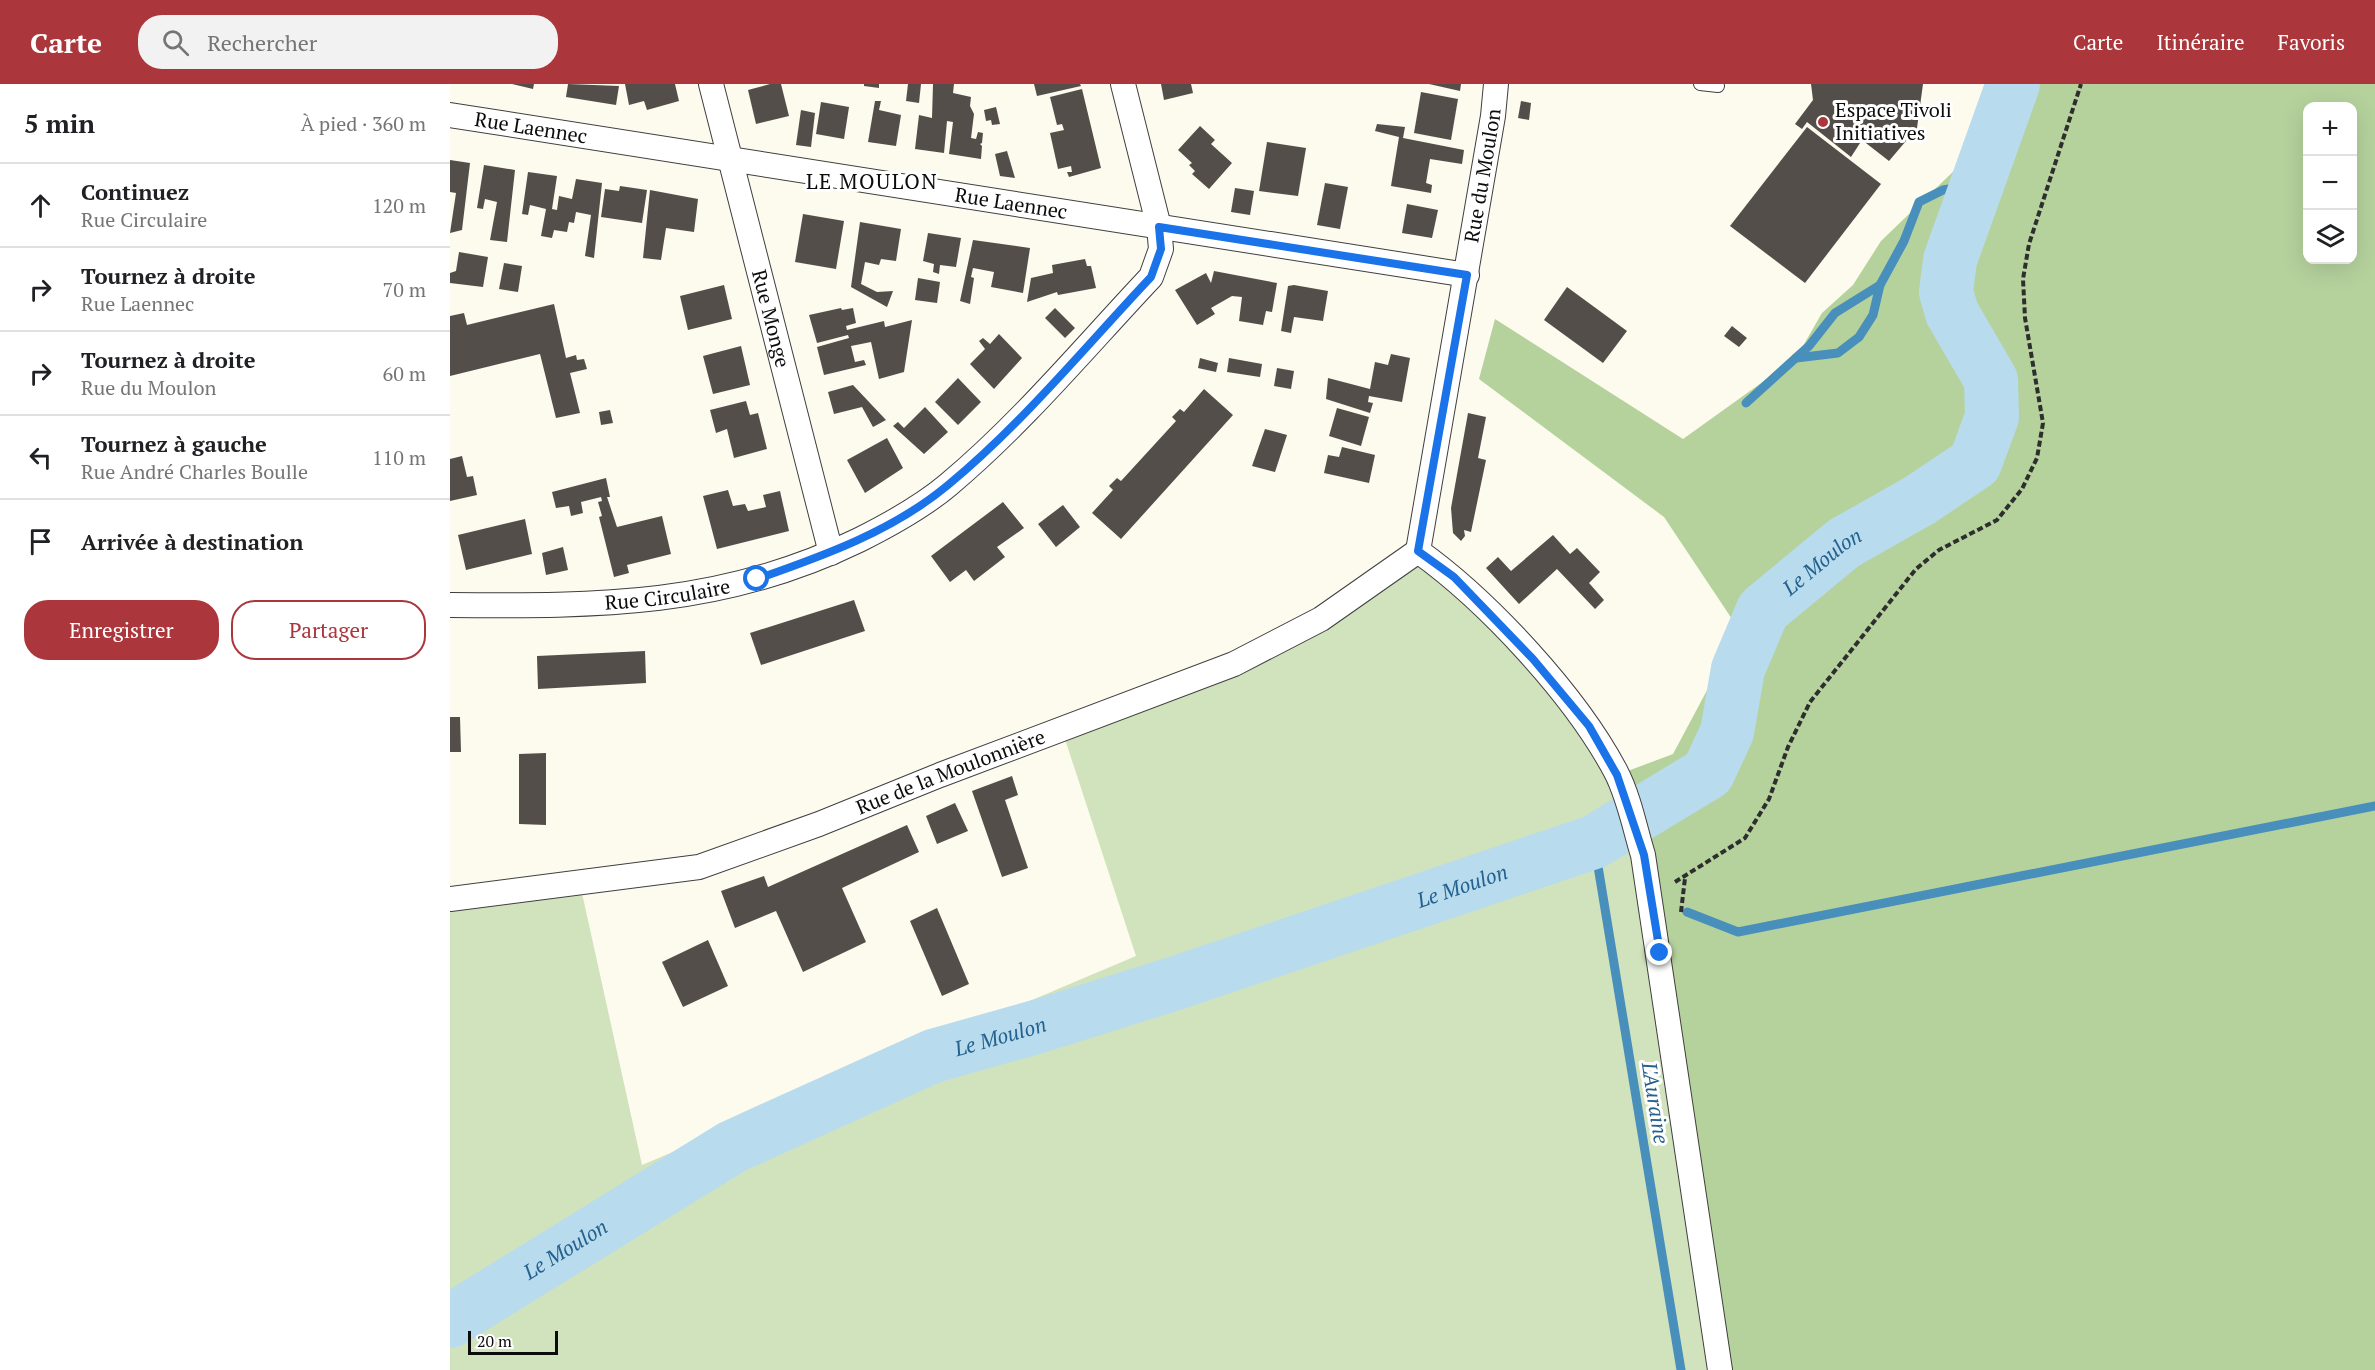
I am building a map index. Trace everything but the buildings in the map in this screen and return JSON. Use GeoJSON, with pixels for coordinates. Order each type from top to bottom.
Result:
{"type":"FeatureCollection","features":[{"type":"Feature","properties":{"kind":"street","name":"Rue Monge"},"geometry":{"type":"LineString","coordinates":[[711,84],[831,553]]}},
{"type":"Feature","properties":{"kind":"street","name":"Rue Circulaire"},"geometry":{"type":"LineString","coordinates":[[450,605],[574,605],[697,594],[757,579],[831,553],[888,525],[947,486],[1004,433],[1151,277],[1161,249],[1159,227],[1123,84]]}},
{"type":"Feature","properties":{"kind":"street","name":"Rue du Moulon"},"geometry":{"type":"LineString","coordinates":[[1418,551],[1467,275],[1493,116],[1496,84]]}},
{"type":"Feature","properties":{"kind":"street","name":"Rue Laennec"},"geometry":{"type":"LineString","coordinates":[[450,116],[1467,275]]}},
{"type":"Feature","properties":{"kind":"street"},"geometry":{"type":"LineString","coordinates":[[1418,551],[1454,577],[1533,659],[1589,726],[1617,775],[1644,855],[1720,1370]]}},
{"type":"Feature","properties":{"kind":"street","name":"Rue de la Moulonnière"},"geometry":{"type":"LineString","coordinates":[[450,899],[687,869],[721,860],[1234,664],[1321,619],[1418,551]]}},
{"type":"Feature","properties":{"kind":"lane"},"geometry":{"type":"LineString","coordinates":[[1700,84],[1718,86]]}},
{"type":"Feature","properties":{"kind":"path"},"geometry":{"type":"LineString","coordinates":[[1685,877],[1745,838],[1769,800],[1788,747],[1810,702],[1916,569],[1939,550],[1997,520],[2022,489],[2037,458],[2043,423],[2025,318],[2023,279],[2029,244],[2081,84]]}},
{"type":"Feature","properties":{"kind":"green space"},"geometry":{"type":"Polygon","coordinates":[[[1989,84],[2375,84],[2375,1370],[1720,1370],[1617,775],[1673,754],[1712,681],[1732,619],[1664,517],[1479,379],[1495,319],[1683,439],[1796,358],[1822,313],[1853,285],[1881,241],[1958,167],[1989,84]]]}},
{"type":"Feature","properties":{"kind":"green space"},"geometry":{"type":"Polygon","coordinates":[[[1418,551],[1454,577],[1617,775],[1720,1370],[450,1370],[450,899],[580,884],[642,1165],[1136,956],[1062,730],[1234,664],[1418,551]]]}},
{"type":"Feature","properties":{"kind":"waterway","name":"Le Moulon"},"geometry":{"type":"LineString","coordinates":[[450,1321],[732,1147],[933,1056],[1036,1027],[1176,983],[1594,842],[1708,773],[1727,732],[1738,669],[1763,610],[1844,543],[1920,500],[1975,463],[1992,417],[1991,380],[1952,313],[1946,292],[1950,260],[2013,84]]}},
{"type":"Feature","properties":{"kind":"waterway"},"geometry":{"type":"LineString","coordinates":[[1796,358],[1838,353],[1859,337],[1873,315],[1880,285],[1904,241],[1919,202],[1943,190],[1978,184]]}},
{"type":"Feature","properties":{"kind":"waterway"},"geometry":{"type":"LineString","coordinates":[[1746,403],[1809,346],[1835,313],[1880,285]]}},
{"type":"Feature","properties":{"kind":"waterway"},"geometry":{"type":"LineString","coordinates":[[1687,912],[1738,932],[2375,806]]}},
{"type":"Feature","properties":{"kind":"waterway","name":"L'Auraine"},"geometry":{"type":"LineString","coordinates":[[1594,842],[1681,1370]]}},
{"type":"Feature","properties":{"kind":"place","name":"Espace Tivoli Initiatives"},"geometry":{"type":"Point","coordinates":[1823,122]}},
{"type":"Feature","properties":{"kind":"district","name":"LE MOULON"},"geometry":{"type":"Point","coordinates":[872,182]}},
{"type":"Feature","properties":{"kind":"route"},"geometry":{"type":"LineString","coordinates":[[757,579],[831,553],[888,525],[947,486],[1004,433],[1151,277],[1161,249],[1159,227],[1467,275],[1418,551],[1454,577],[1533,659],[1589,726],[1617,775],[1644,855],[1660,953]]}}]}
